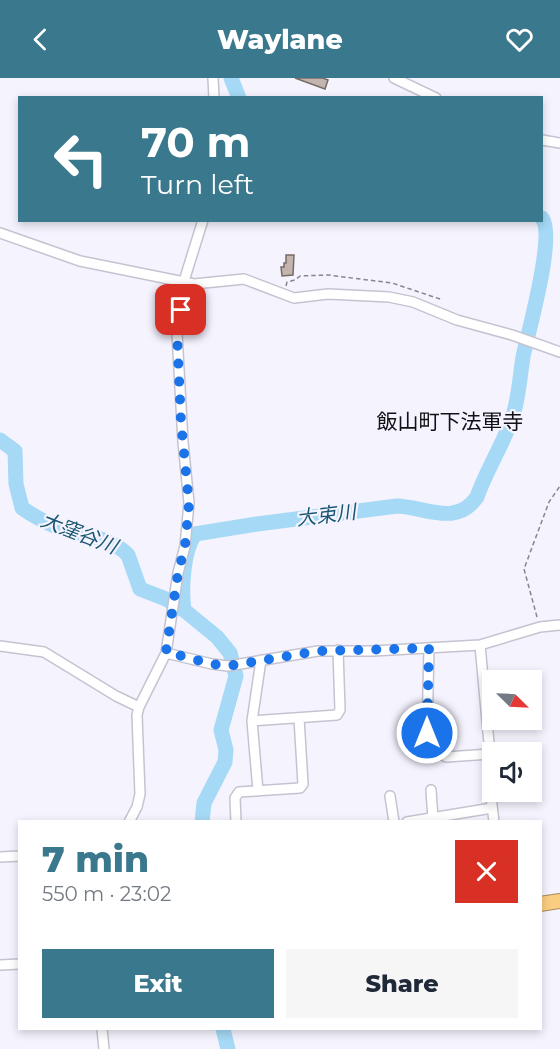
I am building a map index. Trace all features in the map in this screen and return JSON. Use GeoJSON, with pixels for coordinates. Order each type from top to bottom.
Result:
{"type":"FeatureCollection","features":[{"type":"Feature","properties":{"kind":"highway"},"geometry":{"type":"LineString","coordinates":[[542,904],[560,901]]}},
{"type":"Feature","properties":{"kind":"street"},"geometry":{"type":"LineString","coordinates":[[213,78],[214,96]]}},
{"type":"Feature","properties":{"kind":"street"},"geometry":{"type":"LineString","coordinates":[[394,78],[432,96]]}},
{"type":"Feature","properties":{"kind":"street"},"geometry":{"type":"LineString","coordinates":[[543,140],[560,143]]}},
{"type":"Feature","properties":{"kind":"street"},"geometry":{"type":"LineString","coordinates":[[130,820],[137,807],[140,794],[137,715],[166,652],[185,546],[189,504],[181,422],[177,333],[184,281],[202,222]]}},
{"type":"Feature","properties":{"kind":"street"},"geometry":{"type":"LineString","coordinates":[[0,232],[80,261],[194,284],[244,279],[294,298],[328,294],[391,297],[413,302],[457,320],[560,352]]}},
{"type":"Feature","properties":{"kind":"street"},"geometry":{"type":"LineString","coordinates":[[166,652],[228,666],[318,651],[480,645],[540,627],[560,625]]}},
{"type":"Feature","properties":{"kind":"street"},"geometry":{"type":"LineString","coordinates":[[480,645],[489,742]]}},
{"type":"Feature","properties":{"kind":"street"},"geometry":{"type":"LineString","coordinates":[[0,646],[44,652],[116,696],[139,707]]}},
{"type":"Feature","properties":{"kind":"street"},"geometry":{"type":"LineString","coordinates":[[429,648],[427,733],[438,733],[440,753],[446,757],[482,755]]}},
{"type":"Feature","properties":{"kind":"street"},"geometry":{"type":"LineString","coordinates":[[252,721],[337,715],[340,710],[338,650]]}},
{"type":"Feature","properties":{"kind":"street"},"geometry":{"type":"LineString","coordinates":[[258,791],[252,721],[261,660]]}},
{"type":"Feature","properties":{"kind":"street"},"geometry":{"type":"LineString","coordinates":[[236,820],[235,798],[239,792],[300,788],[303,784],[299,718]]}},
{"type":"Feature","properties":{"kind":"street"},"geometry":{"type":"LineString","coordinates":[[431,790],[433,819]]}},
{"type":"Feature","properties":{"kind":"street"},"geometry":{"type":"LineString","coordinates":[[390,796],[394,820]]}},
{"type":"Feature","properties":{"kind":"street"},"geometry":{"type":"LineString","coordinates":[[491,802],[494,820]]}},
{"type":"Feature","properties":{"kind":"street"},"geometry":{"type":"LineString","coordinates":[[424,820],[492,808]]}},
{"type":"Feature","properties":{"kind":"street"},"geometry":{"type":"LineString","coordinates":[[0,857],[18,856]]}},
{"type":"Feature","properties":{"kind":"street"},"geometry":{"type":"LineString","coordinates":[[0,965],[18,964]]}},
{"type":"Feature","properties":{"kind":"street"},"geometry":{"type":"LineString","coordinates":[[102,1030],[104,1049]]}},
{"type":"Feature","properties":{"kind":"path"},"geometry":{"type":"LineString","coordinates":[[286,289],[286,282],[300,276],[328,275],[392,283],[443,300]]}},
{"type":"Feature","properties":{"kind":"path"},"geometry":{"type":"LineString","coordinates":[[540,627],[524,569],[549,502],[560,486]]}},
{"type":"Feature","properties":{"kind":"building"},"geometry":{"type":"Polygon","coordinates":[[[295,78],[323,78],[328,80],[325,89],[295,78]]]}},
{"type":"Feature","properties":{"kind":"building"},"geometry":{"type":"Polygon","coordinates":[[[286,255],[294,255],[293,275],[282,276],[281,267],[284,267],[286,263],[286,255]]]}},
{"type":"Feature","properties":{"kind":"waterway","name":"大束川"},"geometry":{"type":"LineString","coordinates":[[231,78],[238,96]]}},
{"type":"Feature","properties":{"kind":"waterway","name":"大束川"},"geometry":{"type":"LineString","coordinates":[[184,610],[184,571],[188,550],[195,534],[397,506],[440,513],[460,511],[469,506],[477,497],[511,423],[516,405],[523,357],[546,244],[543,221]]}},
{"type":"Feature","properties":{"kind":"waterway","name":"大窪谷川"},"geometry":{"type":"LineString","coordinates":[[0,440],[15,451],[16,484],[22,508],[52,525],[114,544],[128,555],[140,589],[166,599],[184,610],[217,637],[230,653],[236,676],[221,730],[226,750],[225,762],[204,803],[202,820]]}},
{"type":"Feature","properties":{"kind":"waterway","name":"大束川"},"geometry":{"type":"LineString","coordinates":[[223,1030],[228,1049]]}},
{"type":"Feature","properties":{"kind":"district","name":"飯山町下法軍寺"},"geometry":{"type":"Point","coordinates":[450,422]}},
{"type":"Feature","properties":{"kind":"route"},"geometry":{"type":"LineString","coordinates":[[181,310],[177,333],[181,422],[189,504],[185,546],[178,573],[166,652],[228,666],[318,651],[429,648],[427,733]]}}]}
